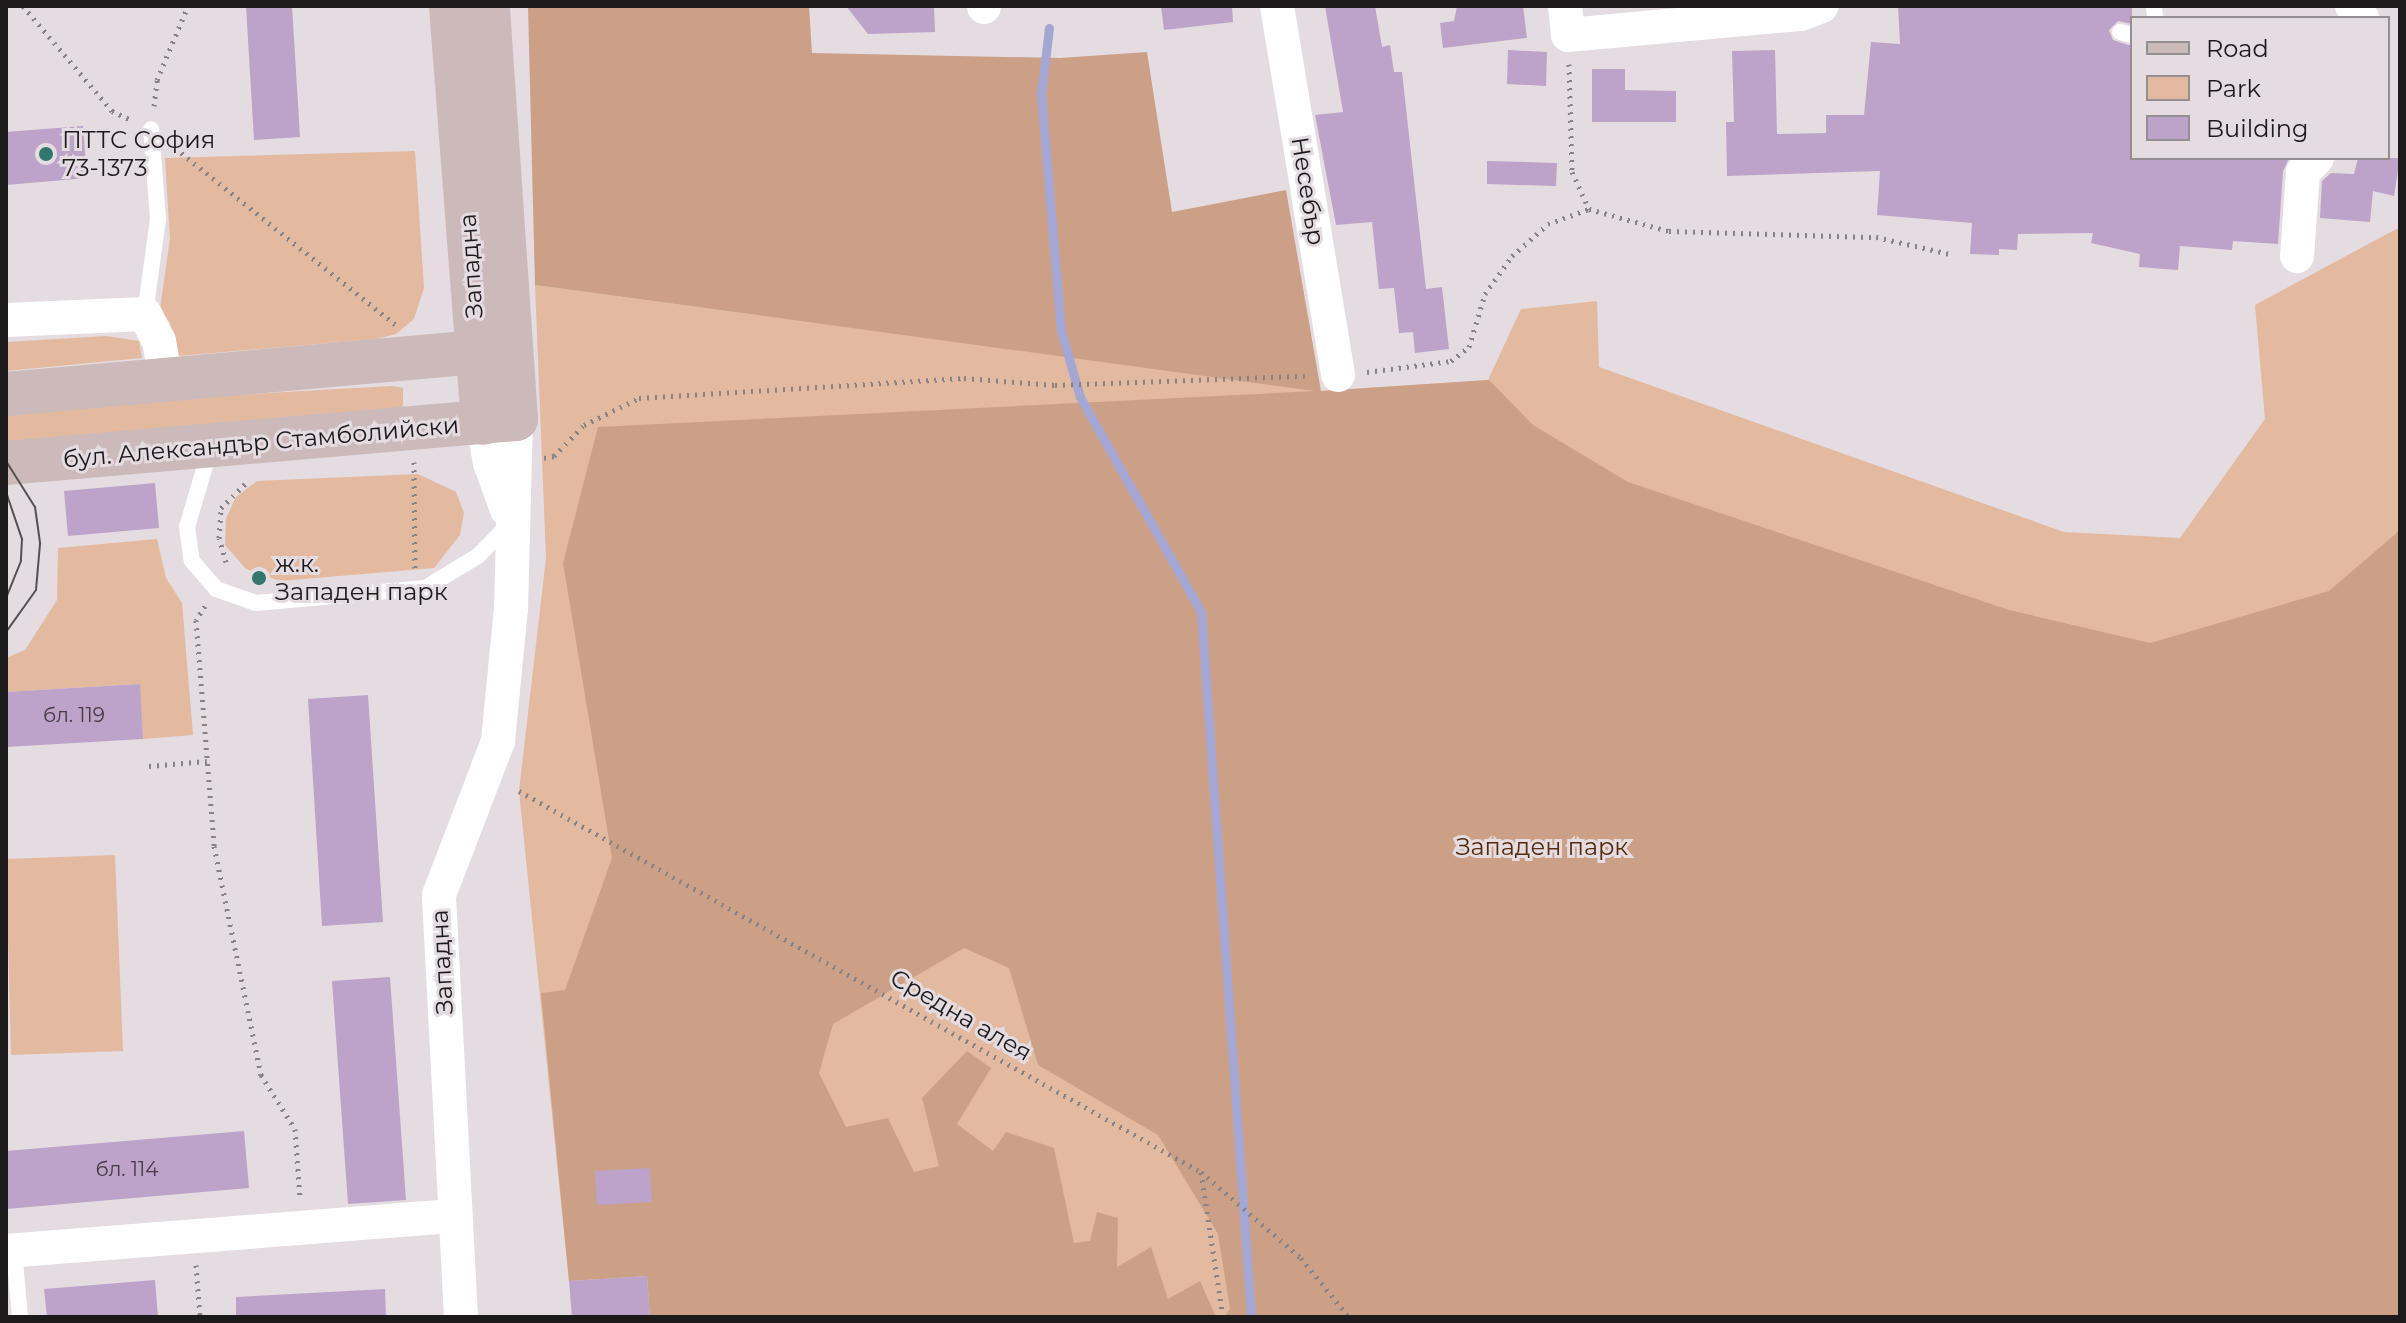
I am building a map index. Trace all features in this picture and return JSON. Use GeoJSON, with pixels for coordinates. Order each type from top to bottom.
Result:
{"type":"FeatureCollection","features":[{"type":"Feature","properties":{"kind":"street","name":"Западна"},"geometry":{"type":"LineString","coordinates":[[461,1317],[439,895],[498,741],[511,609],[511,522],[490,463],[499,421],[494,351],[488,6]]}},
{"type":"Feature","properties":{"kind":"street","name":"Несебър"},"geometry":{"type":"LineString","coordinates":[[1277,6],[1338,375]]}},
{"type":"Feature","properties":{"kind":"street"},"geometry":{"type":"LineString","coordinates":[[1567,21],[1801,14],[1822,6]]}},
{"type":"Feature","properties":{"kind":"street","name":"Западна"},"geometry":{"type":"LineString","coordinates":[[446,26],[494,351]]}},
{"type":"Feature","properties":{"kind":"street"},"geometry":{"type":"LineString","coordinates":[[2297,256],[2303,172],[2315,160]]}},
{"type":"Feature","properties":{"kind":"street"},"geometry":{"type":"LineString","coordinates":[[6,320],[145,314],[159,341],[166,380]]}},
{"type":"Feature","properties":{"kind":"street"},"geometry":{"type":"LineString","coordinates":[[6,394],[494,351]]}},
{"type":"Feature","properties":{"kind":"street","name":"бул. Александър Стамболийски"},"geometry":{"type":"LineString","coordinates":[[6,463],[499,421]]}},
{"type":"Feature","properties":{"kind":"street"},"geometry":{"type":"LineString","coordinates":[[10,1251],[455,1216]]}},
{"type":"Feature","properties":{"kind":"lane"},"geometry":{"type":"LineString","coordinates":[[145,314],[158,219],[151,129]]}},
{"type":"Feature","properties":{"kind":"lane"},"geometry":{"type":"LineString","coordinates":[[210,448],[187,527],[192,561],[216,589],[256,603],[425,588],[478,556],[511,522]]}},
{"type":"Feature","properties":{"kind":"lane"},"geometry":{"type":"LineString","coordinates":[[10,1251],[20,1317]]}},
{"type":"Feature","properties":{"kind":"path"},"geometry":{"type":"LineString","coordinates":[[23,6],[112,111],[151,129],[399,327]]}},
{"type":"Feature","properties":{"kind":"path"},"geometry":{"type":"LineString","coordinates":[[151,129],[157,80],[188,6]]}},
{"type":"Feature","properties":{"kind":"path"},"geometry":{"type":"LineString","coordinates":[[1567,21],[1572,172],[1589,209]]}},
{"type":"Feature","properties":{"kind":"path"},"geometry":{"type":"LineString","coordinates":[[543,458],[554,456],[584,425],[639,398],[964,378],[1055,385],[1338,375],[1451,361],[1469,347],[1485,294],[1512,256],[1548,224],[1589,209],[1669,231],[1876,237],[1950,254]]}},
{"type":"Feature","properties":{"kind":"path"},"geometry":{"type":"LineString","coordinates":[[414,467],[415,580]]}},
{"type":"Feature","properties":{"kind":"path"},"geometry":{"type":"LineString","coordinates":[[235,573],[221,548],[221,508],[235,489],[257,475]]}},
{"type":"Feature","properties":{"kind":"path"},"geometry":{"type":"LineString","coordinates":[[216,589],[196,620],[214,846],[261,1075],[295,1129],[302,1227]]}},
{"type":"Feature","properties":{"kind":"path"},"geometry":{"type":"LineString","coordinates":[[149,766],[207,761]]}},
{"type":"Feature","properties":{"kind":"path","name":"Средна алея"},"geometry":{"type":"LineString","coordinates":[[519,791],[1201,1172],[1264,1221],[1349,1317]]}},
{"type":"Feature","properties":{"kind":"path"},"geometry":{"type":"LineString","coordinates":[[1201,1172],[1223,1317]]}},
{"type":"Feature","properties":{"kind":"path"},"geometry":{"type":"LineString","coordinates":[[195,1236],[200,1317]]}},
{"type":"Feature","properties":{"kind":"green space","name":"Западен парк"},"geometry":{"type":"Polygon","coordinates":[[[528,6],[809,6],[812,53],[1060,58],[1147,52],[1172,212],[1286,190],[1321,391],[1489,380],[1533,425],[1628,482],[2009,610],[2150,643],[2329,591],[2400,530],[2400,1317],[1224,1317],[1230,1309],[1218,1234],[1158,1135],[1038,1065],[1009,968],[964,948],[833,1024],[819,1073],[846,1127],[888,1118],[914,1172],[939,1166],[922,1098],[967,1051],[991,1068],[957,1124],[993,1151],[1006,1132],[1054,1148],[1074,1243],[1090,1241],[1097,1212],[1118,1218],[1117,1267],[1151,1247],[1168,1299],[1200,1281],[1216,1317],[650,1317],[647,1276],[569,1281],[541,993],[565,990],[612,858],[563,563],[598,427],[1315,391],[535,285],[528,6]]]}},
{"type":"Feature","properties":{"kind":"green space"},"geometry":{"type":"Polygon","coordinates":[[[415,151],[424,288],[414,319],[396,334],[377,339],[178,356],[170,323],[160,309],[170,239],[165,158],[415,151]]]}},
{"type":"Feature","properties":{"kind":"green space","name":"Западен парк"},"geometry":{"type":"Polygon","coordinates":[[[2400,227],[2400,1317],[650,1317],[647,1276],[569,1281],[519,791],[546,558],[535,285],[1321,391],[1488,380],[1521,309],[1597,301],[1599,367],[2064,532],[2180,538],[2265,419],[2255,305],[2400,227]]]}},
{"type":"Feature","properties":{"kind":"green space"},"geometry":{"type":"Polygon","coordinates":[[[106,336],[139,341],[142,358],[6,371],[6,342],[106,336]]]}},
{"type":"Feature","properties":{"kind":"green space"},"geometry":{"type":"Polygon","coordinates":[[[392,386],[403,388],[403,406],[389,413],[6,442],[6,408],[392,386]]]}},
{"type":"Feature","properties":{"kind":"green space"},"geometry":{"type":"Polygon","coordinates":[[[418,474],[456,492],[464,513],[460,535],[434,568],[280,581],[246,569],[225,545],[226,518],[236,497],[257,481],[418,474]]]}},
{"type":"Feature","properties":{"kind":"green space"},"geometry":{"type":"Polygon","coordinates":[[[157,539],[166,578],[182,603],[193,735],[143,739],[139,684],[6,692],[6,658],[25,650],[57,600],[58,548],[157,539]]]}},
{"type":"Feature","properties":{"kind":"green space"},"geometry":{"type":"Polygon","coordinates":[[[115,855],[123,1051],[11,1055],[6,859],[115,855]]]}},
{"type":"Feature","properties":{"kind":"building"},"geometry":{"type":"Polygon","coordinates":[[[246,6],[292,6],[300,137],[254,140],[246,6]]]}},
{"type":"Feature","properties":{"kind":"building"},"geometry":{"type":"Polygon","coordinates":[[[846,6],[934,6],[935,32],[868,34],[846,6]]]}},
{"type":"Feature","properties":{"kind":"building"},"geometry":{"type":"Polygon","coordinates":[[[1161,6],[1232,6],[1233,22],[1164,30],[1161,6]]]}},
{"type":"Feature","properties":{"kind":"building"},"geometry":{"type":"Polygon","coordinates":[[[1325,6],[1375,6],[1382,47],[1390,45],[1394,72],[1402,72],[1426,289],[1442,287],[1449,349],[1415,353],[1413,332],[1399,333],[1394,288],[1379,289],[1372,222],[1336,225],[1315,115],[1343,112],[1325,6]]]}},
{"type":"Feature","properties":{"kind":"building"},"geometry":{"type":"Polygon","coordinates":[[[1457,6],[1523,6],[1527,38],[1443,48],[1440,23],[1454,21],[1457,6]]]}},
{"type":"Feature","properties":{"kind":"building"},"geometry":{"type":"Polygon","coordinates":[[[1898,6],[2132,6],[2130,24],[2118,21],[2109,30],[2113,40],[2130,45],[2130,160],[2288,160],[2283,171],[2278,244],[2233,241],[2232,250],[2180,246],[2178,270],[2139,267],[2140,254],[2091,243],[2093,233],[2018,234],[2017,250],[1999,249],[1999,255],[1970,254],[1972,223],[1877,215],[1880,171],[1727,176],[1726,122],[1734,122],[1732,51],[1775,50],[1777,134],[1826,133],[1826,115],[1864,115],[1871,42],[1900,44],[1898,6]]]}},
{"type":"Feature","properties":{"kind":"building"},"geometry":{"type":"Polygon","coordinates":[[[1508,50],[1547,52],[1546,86],[1507,84],[1508,50]]]}},
{"type":"Feature","properties":{"kind":"building"},"geometry":{"type":"Polygon","coordinates":[[[1592,69],[1625,69],[1625,90],[1676,91],[1676,122],[1592,122],[1592,69]]]}},
{"type":"Feature","properties":{"kind":"building"},"geometry":{"type":"Polygon","coordinates":[[[83,126],[87,178],[6,185],[6,132],[83,126]]]}},
{"type":"Feature","properties":{"kind":"building"},"geometry":{"type":"Polygon","coordinates":[[[2400,158],[2394,196],[2373,191],[2370,222],[2320,218],[2322,181],[2331,173],[2354,174],[2358,160],[2400,158]]]}},
{"type":"Feature","properties":{"kind":"building"},"geometry":{"type":"Polygon","coordinates":[[[1487,161],[1557,163],[1556,186],[1487,184],[1487,161]]]}},
{"type":"Feature","properties":{"kind":"building"},"geometry":{"type":"Polygon","coordinates":[[[155,483],[159,528],[68,536],[64,491],[155,483]]]}},
{"type":"Feature","properties":{"kind":"building"},"geometry":{"type":"Polygon","coordinates":[[[140,684],[143,739],[6,747],[6,692],[140,684]]]}},
{"type":"Feature","properties":{"kind":"building"},"geometry":{"type":"Polygon","coordinates":[[[368,695],[383,922],[322,926],[308,699],[368,695]]]}},
{"type":"Feature","properties":{"kind":"building"},"geometry":{"type":"Polygon","coordinates":[[[390,977],[406,1200],[348,1204],[332,981],[390,977]]]}},
{"type":"Feature","properties":{"kind":"building"},"geometry":{"type":"Polygon","coordinates":[[[244,1131],[249,1188],[6,1209],[6,1151],[244,1131]]]}},
{"type":"Feature","properties":{"kind":"building"},"geometry":{"type":"Polygon","coordinates":[[[650,1168],[652,1202],[597,1205],[595,1171],[650,1168]]]}},
{"type":"Feature","properties":{"kind":"building"},"geometry":{"type":"Polygon","coordinates":[[[647,1276],[650,1317],[572,1317],[569,1281],[647,1276]]]}},
{"type":"Feature","properties":{"kind":"building"},"geometry":{"type":"Polygon","coordinates":[[[155,1280],[158,1317],[47,1317],[44,1289],[155,1280]]]}},
{"type":"Feature","properties":{"kind":"building"},"geometry":{"type":"Polygon","coordinates":[[[385,1289],[386,1317],[236,1317],[236,1297],[385,1289]]]}},
{"type":"Feature","properties":{"kind":"waterway"},"geometry":{"type":"LineString","coordinates":[[1049,28],[1041,94],[1061,331],[1080,397],[1201,612],[1251,1317]]}},
{"type":"Feature","properties":{"kind":"tram line"},"geometry":{"type":"LineString","coordinates":[[6,461],[35,507],[40,544],[36,590],[6,632]]}},
{"type":"Feature","properties":{"kind":"tram line"},"geometry":{"type":"LineString","coordinates":[[6,492],[22,539],[21,561],[6,598]]}},
{"type":"Feature","properties":{"kind":"place","name":"ПТТС София 73-1373"},"geometry":{"type":"Point","coordinates":[46,154]}},
{"type":"Feature","properties":{"kind":"place","name":"ж.к. Западен парк"},"geometry":{"type":"Point","coordinates":[259,578]}}]}
